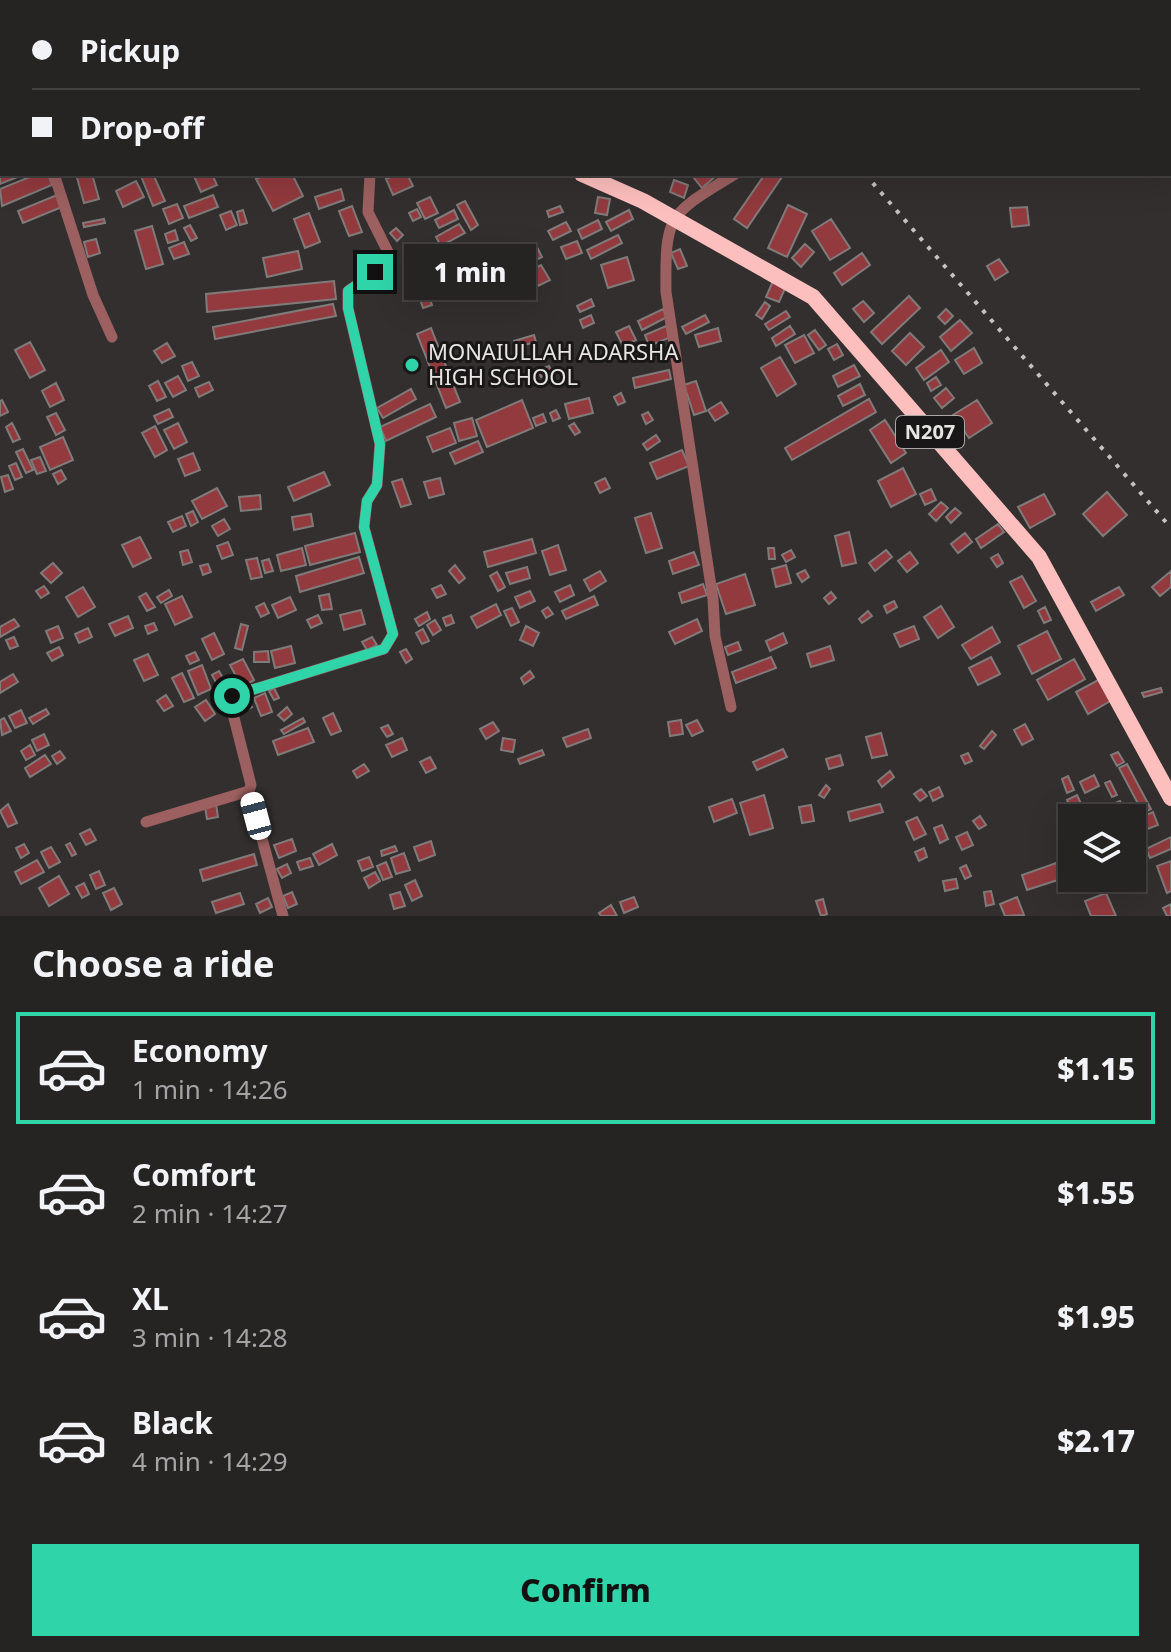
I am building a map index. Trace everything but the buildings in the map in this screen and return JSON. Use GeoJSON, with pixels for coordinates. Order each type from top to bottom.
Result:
{"type":"FeatureCollection","features":[{"type":"Feature","properties":{"kind":"highway","name":"N207"},"geometry":{"type":"LineString","coordinates":[[586,176],[673,218],[813,297],[1039,557],[1171,798]]}},
{"type":"Feature","properties":{"kind":"street"},"geometry":{"type":"LineString","coordinates":[[55,176],[93,295],[112,337]]}},
{"type":"Feature","properties":{"kind":"street"},"geometry":{"type":"LineString","coordinates":[[283,916],[249,791],[230,699],[384,649],[393,634],[364,527],[367,501],[377,485],[380,444],[348,308],[348,291],[375,272],[389,254],[368,212],[370,176]]}},
{"type":"Feature","properties":{"kind":"street"},"geometry":{"type":"LineString","coordinates":[[731,707],[715,636],[692,452],[666,292],[665,242],[673,218],[732,176]]}},
{"type":"Feature","properties":{"kind":"street"},"geometry":{"type":"LineString","coordinates":[[146,822],[249,791]]}},
{"type":"Feature","properties":{"kind":"railway"},"geometry":{"type":"LineString","coordinates":[[867,176],[1171,528]]}},
{"type":"Feature","properties":{"kind":"place","name":"MONAIULLAH ADARSHA HIGH SCHOOL"},"geometry":{"type":"Point","coordinates":[412,365]}},
{"type":"Feature","properties":{"kind":"route"},"geometry":{"type":"LineString","coordinates":[[232,696],[384,649],[393,634],[364,527],[367,501],[377,485],[380,444],[348,308],[348,291],[375,272]]}}]}
